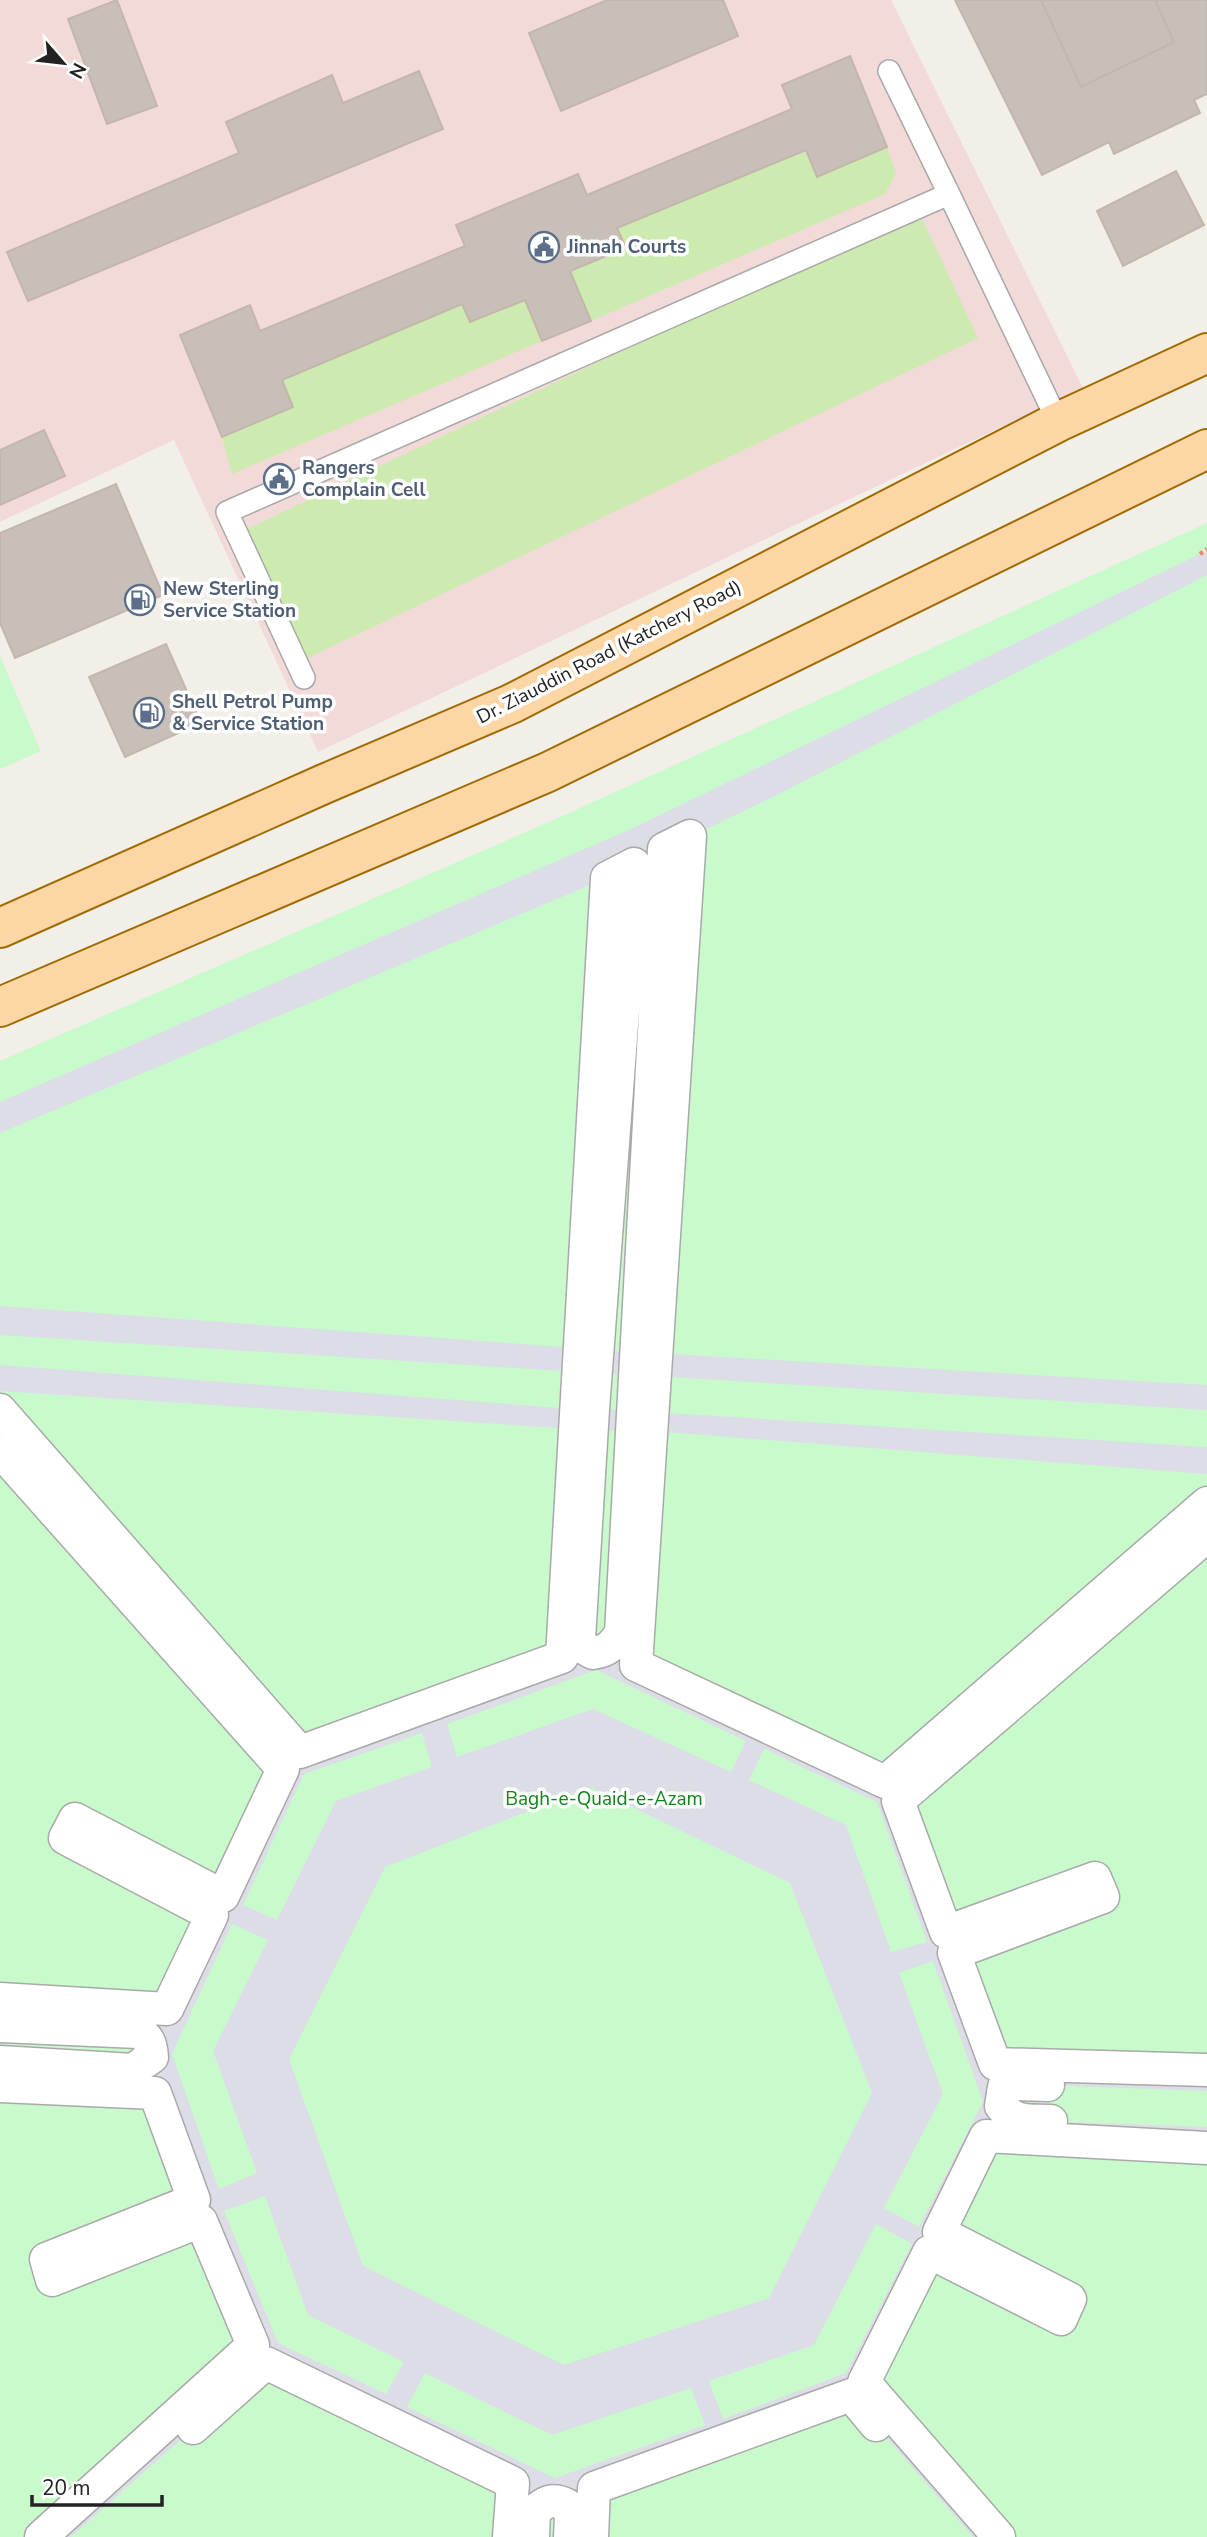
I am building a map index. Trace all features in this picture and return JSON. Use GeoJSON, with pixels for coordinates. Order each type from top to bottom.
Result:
{"type":"FeatureCollection","features":[{"type":"Feature","properties":{"kind":"main road","name":"Dr. Ziauddin Road (Katchery Road)"},"geometry":{"type":"LineString","coordinates":[[0,928],[511,704],[1058,422],[1207,353]]}},
{"type":"Feature","properties":{"kind":"main road"},"geometry":{"type":"LineString","coordinates":[[0,1006],[548,772],[1207,449]]}},
{"type":"Feature","properties":{"kind":"street"},"geometry":{"type":"LineString","coordinates":[[0,1410],[300,1752],[562,1657],[607,878],[634,864],[597,1349],[579,1639],[584,1648],[593,1653],[613,1646],[621,1633],[664,849],[690,836],[636,1665],[886,1782],[1207,1503]]}},
{"type":"Feature","properties":{"kind":"street"},"geometry":{"type":"LineString","coordinates":[[0,1451],[283,1769],[223,1896],[75,1819],[65,1838],[212,1915],[167,2009],[0,1998]]}},
{"type":"Feature","properties":{"kind":"street"},"geometry":{"type":"LineString","coordinates":[[1207,1536],[898,1801],[946,1931],[1095,1878],[1102,1897],[954,1953],[995,2064],[1207,2070]]}},
{"type":"Feature","properties":{"kind":"street"},"geometry":{"type":"LineString","coordinates":[[0,2025],[138,2032],[146,2036],[151,2045],[152,2057],[133,2070],[0,2062]]}},
{"type":"Feature","properties":{"kind":"street"},"geometry":{"type":"LineString","coordinates":[[1207,2091],[1013,2084],[1004,2087],[1001,2096],[1001,2106],[1010,2116],[1019,2120],[1207,2127]]}},
{"type":"Feature","properties":{"kind":"street"},"geometry":{"type":"LineString","coordinates":[[0,2086],[155,2093],[194,2200],[46,2259],[52,2280],[201,2221],[253,2345],[41,2537]]}},
{"type":"Feature","properties":{"kind":"street"},"geometry":{"type":"LineString","coordinates":[[999,2537],[864,2382],[929,2252],[1061,2319],[1070,2300],[939,2232],[986,2136],[1207,2148]]}},
{"type":"Feature","properties":{"kind":"street"},"geometry":{"type":"LineString","coordinates":[[71,2537],[266,2364],[513,2483],[509,2537]]}},
{"type":"Feature","properties":{"kind":"street"},"geometry":{"type":"LineString","coordinates":[[592,2537],[594,2488],[850,2395],[973,2537]]}},
{"type":"Feature","properties":{"kind":"street"},"geometry":{"type":"LineString","coordinates":[[533,2537],[534,2512],[544,2502],[557,2500],[567,2505],[571,2517],[570,2537]]}},
{"type":"Feature","properties":{"kind":"lane"},"geometry":{"type":"LineString","coordinates":[[889,71],[1058,422]]}},
{"type":"Feature","properties":{"kind":"lane"},"geometry":{"type":"LineString","coordinates":[[304,678],[227,512],[949,194]]}},
{"type":"Feature","properties":{"kind":"path"},"geometry":{"type":"LineString","coordinates":[[1200,554],[1207,549]]}},
{"type":"Feature","properties":{"kind":"shaded area","name":"Jinnah Courts"},"geometry":{"type":"Polygon","coordinates":[[[0,0],[891,0],[1083,388],[318,752],[174,440],[0,522],[0,0]]]}},
{"type":"Feature","properties":{"kind":"shaded area"},"geometry":{"type":"Polygon","coordinates":[[[1207,552],[1207,575],[690,837],[655,1353],[1207,1385],[1207,1410],[654,1376],[652,1412],[1207,1447],[1207,1474],[651,1431],[637,1665],[898,1801],[995,2064],[1207,2070],[1207,2091],[1013,2084],[1019,2120],[1207,2127],[1207,2148],[986,2136],[864,2382],[999,2537],[973,2537],[850,2396],[594,2488],[571,2517],[534,2512],[513,2483],[266,2364],[71,2537],[41,2537],[253,2345],[194,2201],[133,2070],[138,2032],[167,2009],[283,1769],[0,1451],[0,1410],[300,1752],[561,1657],[573,1429],[0,1391],[0,1365],[574,1409],[577,1372],[0,1335],[0,1306],[578,1348],[607,878],[0,1133],[0,1102],[631,829],[1207,552]],[[664,850],[634,864],[598,1349],[635,1352],[664,850]],[[596,1373],[593,1409],[633,1411],[634,1375],[596,1373]],[[592,1430],[579,1639],[603,1651],[631,1431],[592,1430]],[[596,1670],[447,1724],[457,1757],[593,1709],[731,1772],[746,1741],[596,1670]],[[422,1733],[304,1774],[243,1905],[277,1920],[336,1801],[432,1767],[422,1733]],[[764,1749],[749,1780],[846,1825],[891,1952],[927,1942],[877,1802],[764,1749]],[[590,1787],[385,1867],[289,2059],[363,2266],[564,2365],[769,2298],[872,2093],[790,1883],[590,1787]],[[232,1924],[172,2054],[219,2189],[257,2173],[213,2051],[268,1940],[232,1924]],[[933,1961],[899,1973],[943,2094],[884,2208],[919,2227],[983,2102],[933,1961]],[[265,2196],[224,2211],[278,2343],[386,2394],[404,2362],[308,2315],[265,2196]],[[876,2224],[814,2345],[709,2381],[723,2419],[846,2373],[912,2244],[876,2224]],[[425,2373],[407,2407],[555,2478],[705,2425],[691,2388],[552,2435],[425,2373]]]}},
{"type":"Feature","properties":{"kind":"green space"},"geometry":{"type":"Polygon","coordinates":[[[887,147],[896,174],[885,194],[591,321],[570,271],[626,248],[617,228],[806,150],[817,177],[887,147]]]}},
{"type":"Feature","properties":{"kind":"green space"},"geometry":{"type":"Polygon","coordinates":[[[918,210],[978,338],[306,659],[245,530],[918,210]]]}},
{"type":"Feature","properties":{"kind":"green space"},"geometry":{"type":"Polygon","coordinates":[[[525,300],[542,341],[232,474],[222,437],[293,407],[282,380],[462,304],[470,322],[525,300]]]}},
{"type":"Feature","properties":{"kind":"green space","name":"Bagh-e-Quaid-e-Azam"},"geometry":{"type":"Polygon","coordinates":[[[1207,523],[1207,2537],[0,2537],[0,1061],[549,822],[1207,523]]]}},
{"type":"Feature","properties":{"kind":"green space"},"geometry":{"type":"Polygon","coordinates":[[[0,656],[41,751],[0,769],[0,656]]]}},
{"type":"Feature","properties":{"kind":"building"},"geometry":{"type":"Polygon","coordinates":[[[117,0],[157,106],[107,124],[68,19],[117,0]]]}},
{"type":"Feature","properties":{"kind":"building"},"geometry":{"type":"Polygon","coordinates":[[[607,0],[723,0],[738,36],[561,111],[529,33],[607,0]]]}},
{"type":"Feature","properties":{"kind":"building"},"geometry":{"type":"Polygon","coordinates":[[[955,0],[1041,0],[1081,87],[1174,42],[1155,0],[1207,0],[1207,94],[1194,100],[1200,113],[1114,154],[1109,142],[1042,175],[955,0]]]}},
{"type":"Feature","properties":{"kind":"building"},"geometry":{"type":"Polygon","coordinates":[[[955,0],[1207,0],[1207,94],[1194,100],[1200,113],[1114,154],[1109,142],[1042,175],[955,0]]]}},
{"type":"Feature","properties":{"kind":"building","name":"Jinnah Courts"},"geometry":{"type":"Polygon","coordinates":[[[850,56],[887,147],[817,177],[806,150],[617,228],[626,248],[570,271],[591,321],[542,341],[525,300],[470,322],[462,304],[282,380],[293,407],[222,437],[180,335],[250,305],[260,331],[465,246],[456,225],[578,174],[587,195],[792,109],[782,85],[850,56]]]}},
{"type":"Feature","properties":{"kind":"building"},"geometry":{"type":"Polygon","coordinates":[[[419,71],[443,129],[28,301],[7,252],[239,153],[226,122],[332,75],[343,103],[419,71]]]}},
{"type":"Feature","properties":{"kind":"building"},"geometry":{"type":"Polygon","coordinates":[[[1176,171],[1204,225],[1123,266],[1097,211],[1176,171]]]}},
{"type":"Feature","properties":{"kind":"building"},"geometry":{"type":"Polygon","coordinates":[[[44,430],[65,476],[0,505],[0,450],[44,430]]]}},
{"type":"Feature","properties":{"kind":"building"},"geometry":{"type":"Polygon","coordinates":[[[116,484],[163,595],[15,658],[0,623],[0,533],[116,484]]]}},
{"type":"Feature","properties":{"kind":"building"},"geometry":{"type":"Polygon","coordinates":[[[166,644],[201,723],[125,757],[89,677],[166,644]]]}},
{"type":"Feature","properties":{"kind":"place","name":"Jinnah Courts"},"geometry":{"type":"Point","coordinates":[544,247]}},
{"type":"Feature","properties":{"kind":"place","name":"Rangers Complain Cell"},"geometry":{"type":"Point","coordinates":[279,479]}},
{"type":"Feature","properties":{"kind":"place","name":"New Sterling Service Station"},"geometry":{"type":"Point","coordinates":[140,600]}},
{"type":"Feature","properties":{"kind":"place","name":"Shell Petrol Pump & Service Station"},"geometry":{"type":"Point","coordinates":[149,713]}}]}
